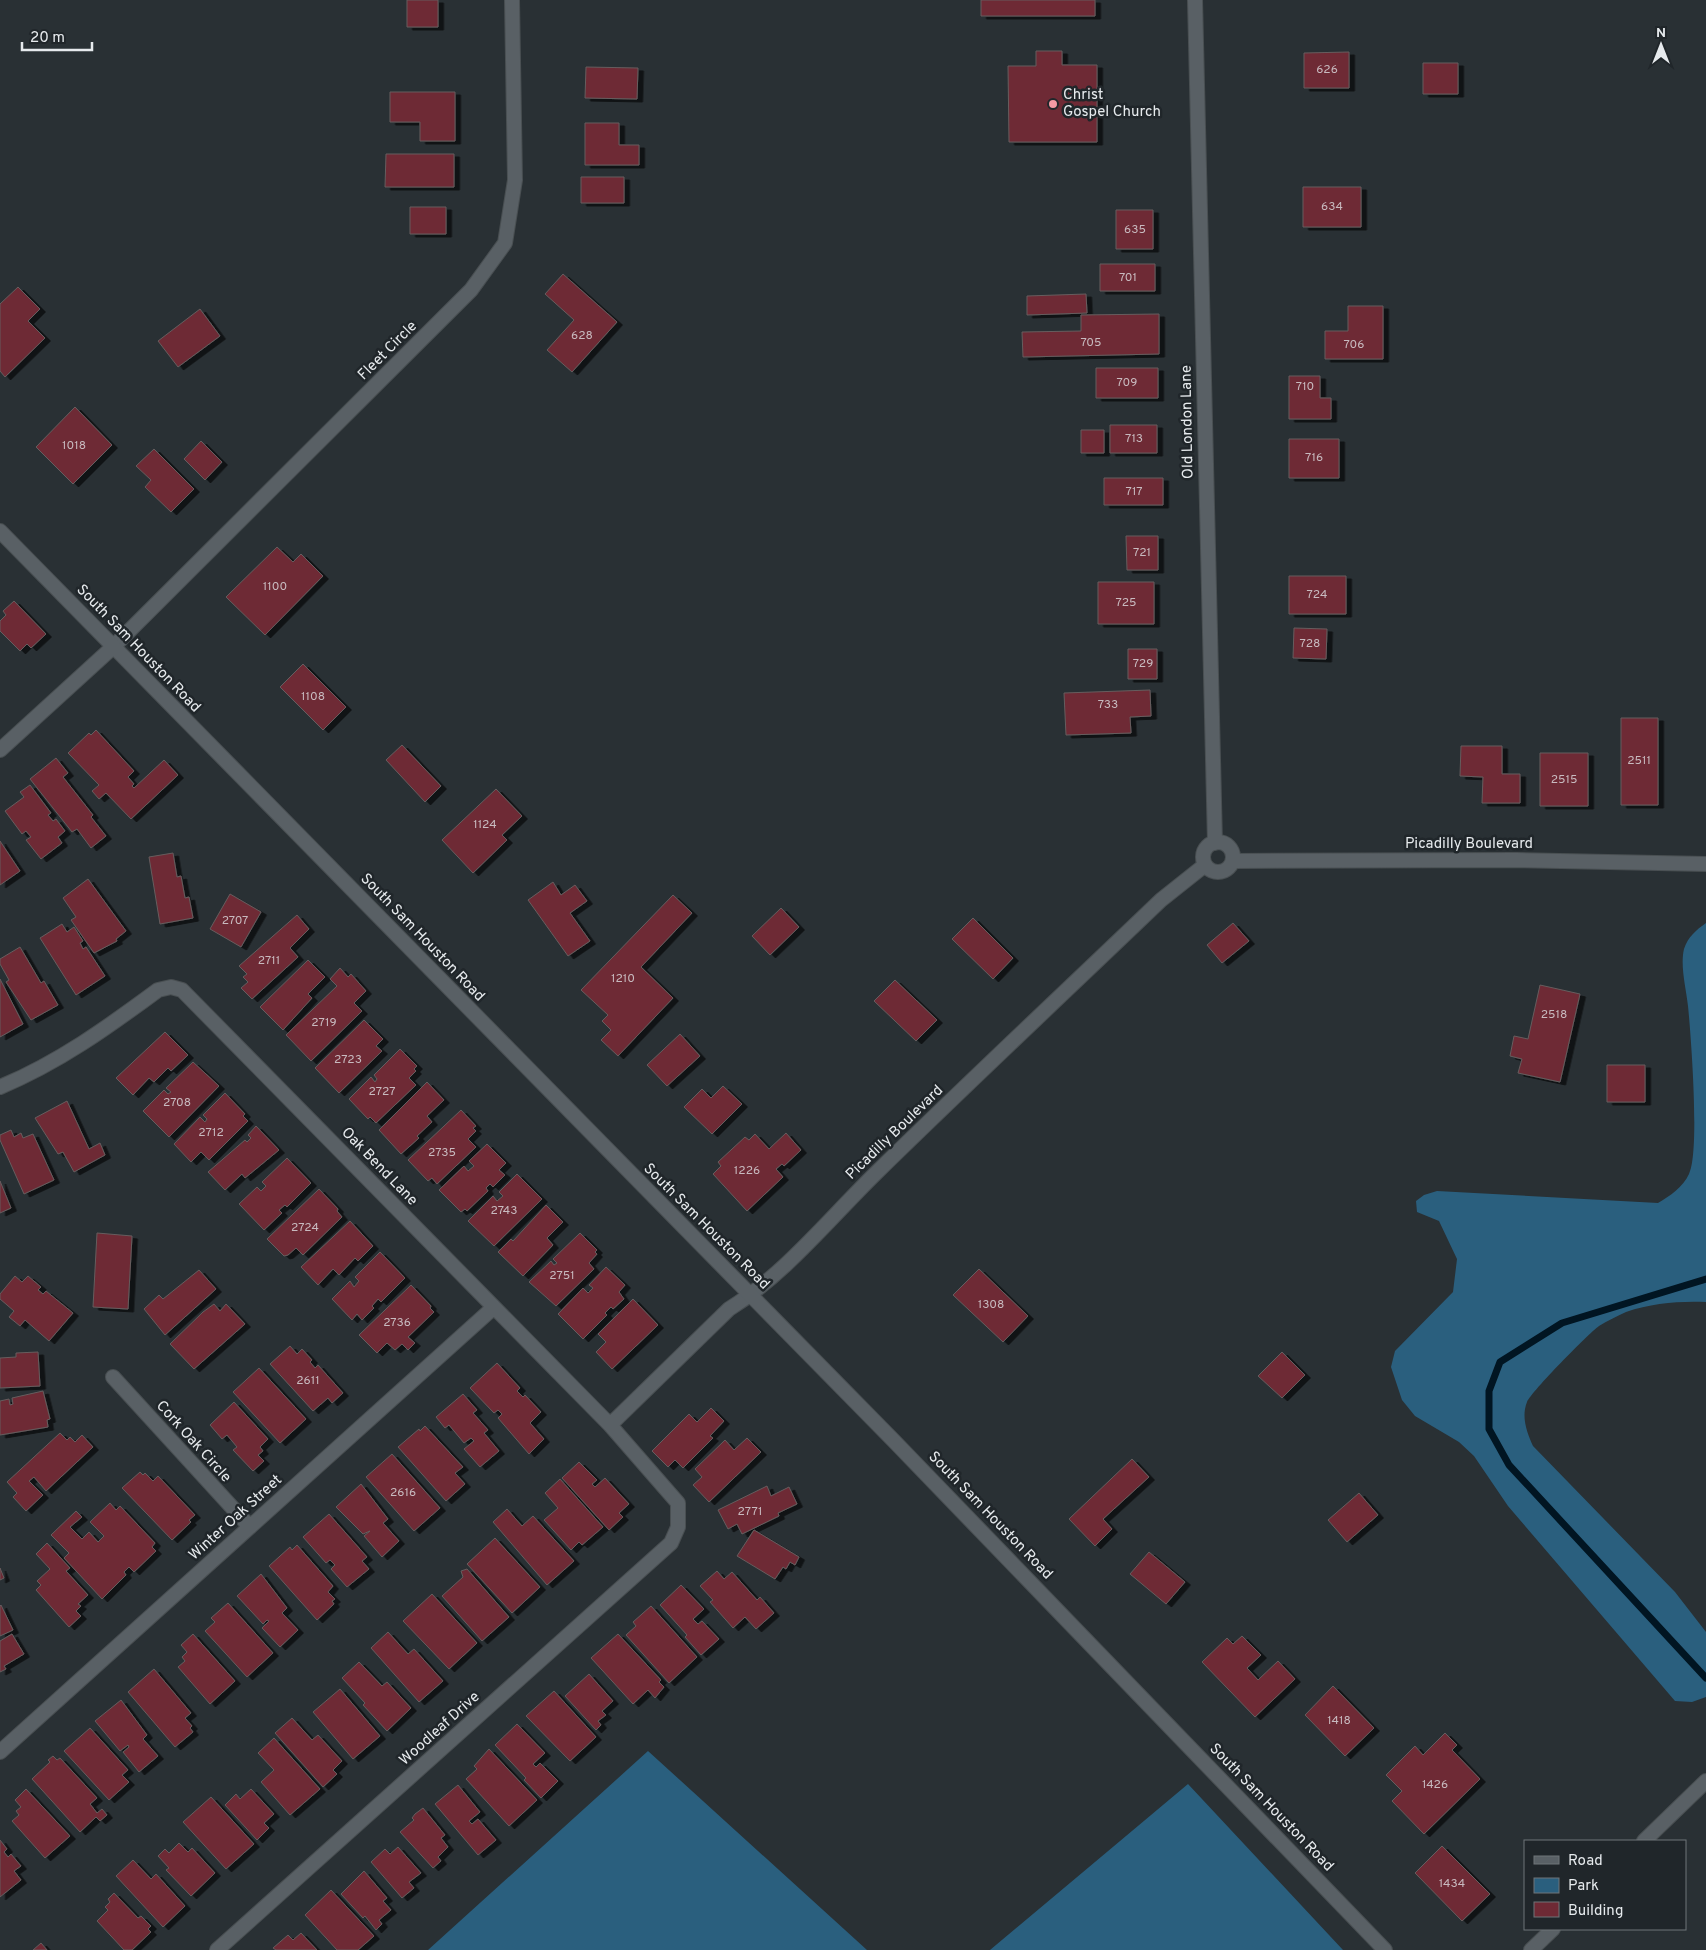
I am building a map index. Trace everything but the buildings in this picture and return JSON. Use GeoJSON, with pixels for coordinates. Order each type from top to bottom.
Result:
{"type":"FeatureCollection","features":[{"type":"Feature","properties":{"kind":"street","name":"Fleet Circle"},"geometry":{"type":"LineString","coordinates":[[0,750],[113,647],[471,290],[505,243],[515,180],[512,0]]}},
{"type":"Feature","properties":{"kind":"street","name":"Old London Lane"},"geometry":{"type":"LineString","coordinates":[[1195,0],[1214,843]]}},
{"type":"Feature","properties":{"kind":"street","name":"South Sam Houston Road"},"geometry":{"type":"LineString","coordinates":[[0,531],[894,1441],[1385,1950]]}},
{"type":"Feature","properties":{"kind":"street"},"geometry":{"type":"LineString","coordinates":[[1214,843],[1228,847],[1233,861],[1223,872],[1213,872],[1205,865],[1204,852],[1214,843]]}},
{"type":"Feature","properties":{"kind":"street","name":"Picadilly Boulevard"},"geometry":{"type":"LineString","coordinates":[[1233,861],[1517,860],[1706,864]]}},
{"type":"Feature","properties":{"kind":"street","name":"Picadilly Boulevard"},"geometry":{"type":"LineString","coordinates":[[610,1425],[728,1310],[750,1296],[1161,900],[1205,865]]}},
{"type":"Feature","properties":{"kind":"street","name":"Oak Bend Lane"},"geometry":{"type":"LineString","coordinates":[[0,1088],[30,1074],[88,1041],[158,990],[171,987],[182,990],[610,1425],[678,1503],[678,1527]]}},
{"type":"Feature","properties":{"kind":"street","name":"Winter Oak Street"},"geometry":{"type":"LineString","coordinates":[[0,1752],[493,1308]]}},
{"type":"Feature","properties":{"kind":"street","name":"Cork Oak Circle"},"geometry":{"type":"LineString","coordinates":[[114,1377],[250,1528]]}},
{"type":"Feature","properties":{"kind":"street","name":"Woodleaf Drive"},"geometry":{"type":"LineString","coordinates":[[217,1950],[671,1543],[678,1527]]}},
{"type":"Feature","properties":{"kind":"street"},"geometry":{"type":"LineString","coordinates":[[1645,1840],[1706,1781]]}},
{"type":"Feature","properties":{"kind":"street"},"geometry":{"type":"LineString","coordinates":[[1531,1950],[1552,1930]]}},
{"type":"Feature","properties":{"kind":"green space"},"geometry":{"type":"Polygon","coordinates":[[[1706,923],[1706,1302],[1676,1302],[1646,1306],[1626,1312],[1599,1326],[1539,1387],[1527,1402],[1525,1408],[1527,1430],[1533,1446],[1675,1592],[1706,1632],[1706,1697],[1692,1702],[1675,1701],[1508,1506],[1474,1456],[1459,1442],[1415,1416],[1402,1400],[1391,1367],[1395,1351],[1453,1292],[1457,1259],[1439,1221],[1417,1212],[1416,1201],[1424,1195],[1437,1191],[1658,1203],[1676,1191],[1686,1179],[1692,1162],[1694,1143],[1694,1093],[1683,956],[1690,937],[1706,923]]]}},
{"type":"Feature","properties":{"kind":"green space"},"geometry":{"type":"Polygon","coordinates":[[[648,1751],[867,1950],[428,1950],[648,1751]]]}},
{"type":"Feature","properties":{"kind":"green space"},"geometry":{"type":"Polygon","coordinates":[[[1188,1784],[1343,1950],[990,1950],[1188,1784]]]}},
{"type":"Feature","properties":{"kind":"waterway"},"geometry":{"type":"LineString","coordinates":[[1706,1279],[1562,1323],[1500,1362],[1489,1391],[1489,1429],[1509,1465],[1706,1678]]}},
{"type":"Feature","properties":{"kind":"place","name":"Christ Gospel Church"},"geometry":{"type":"Point","coordinates":[1053,104]}}]}
